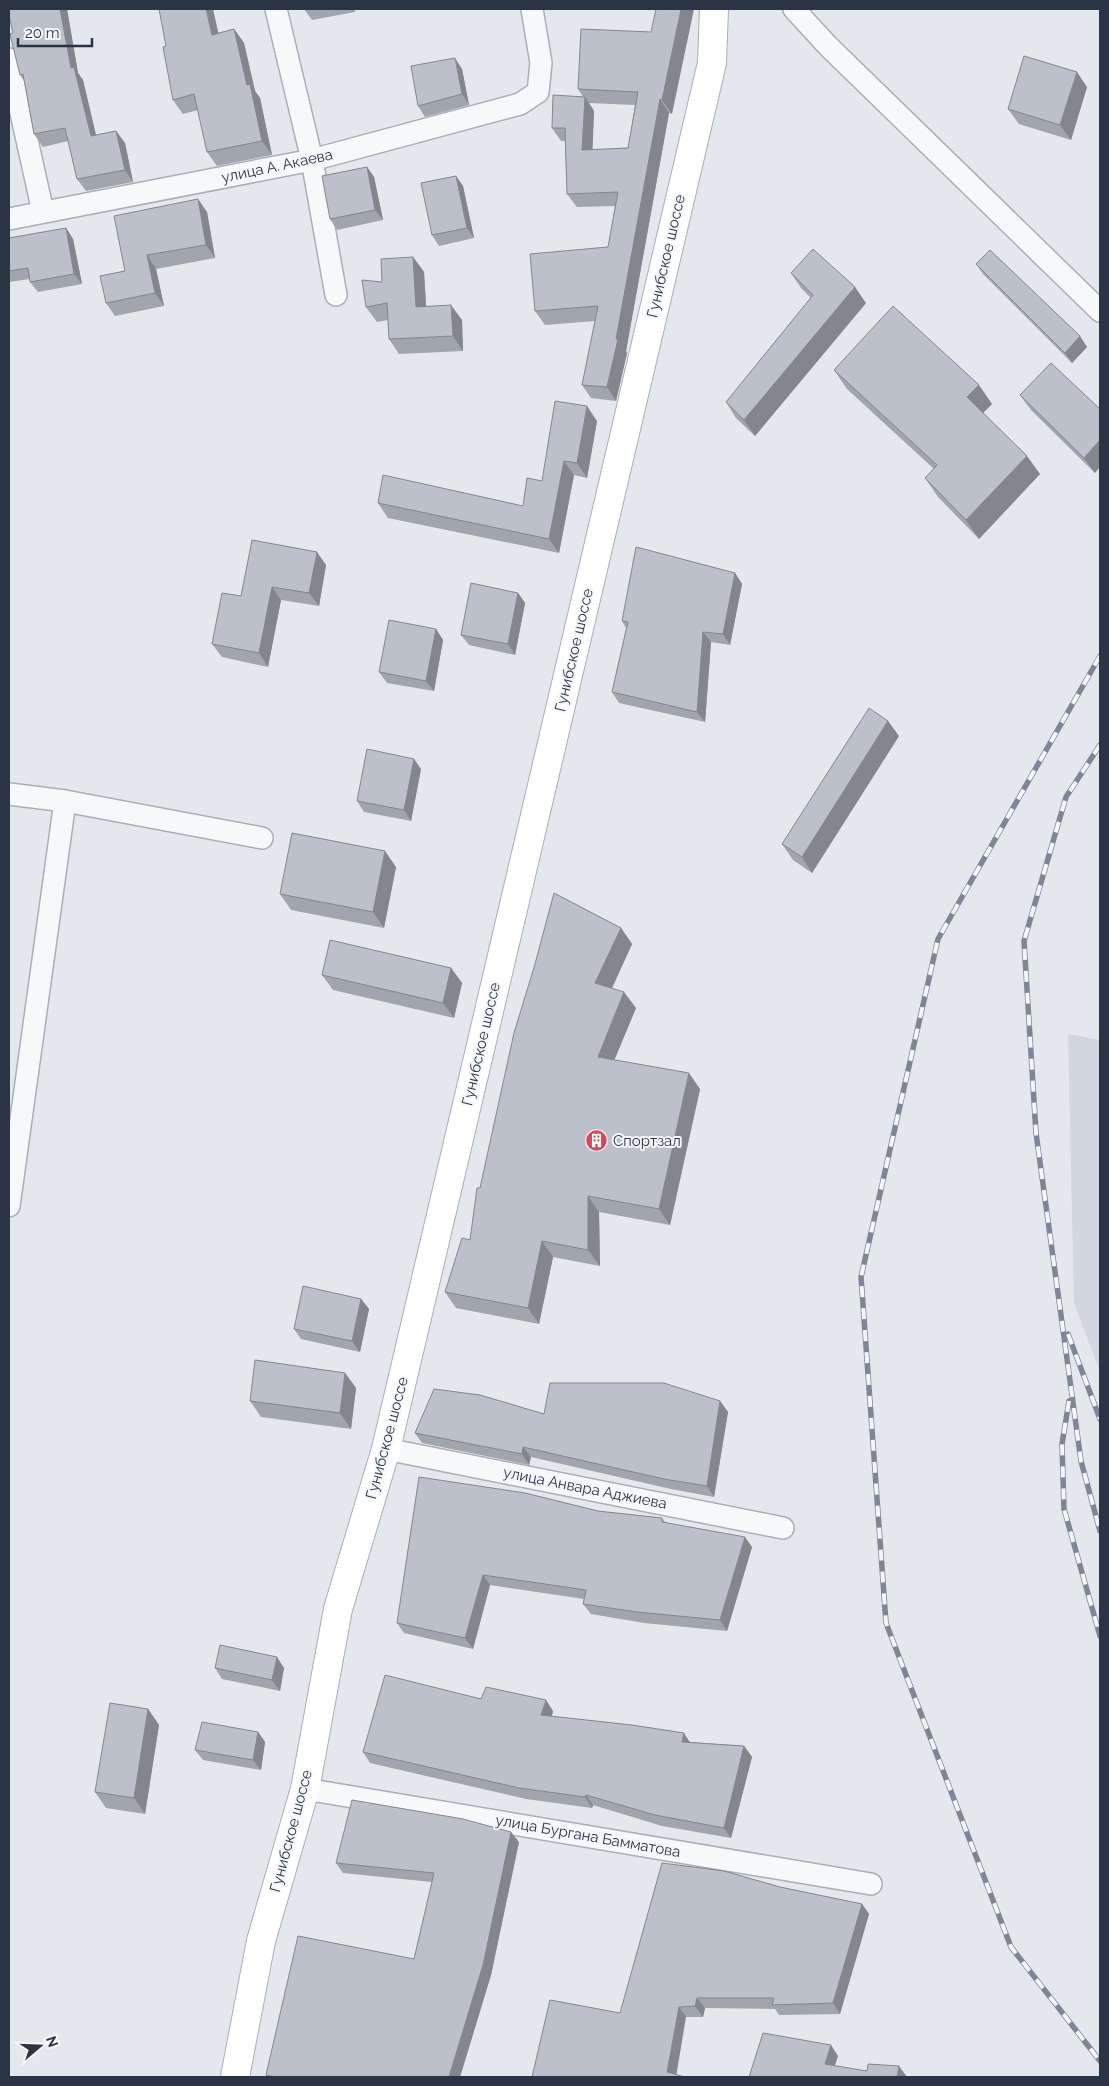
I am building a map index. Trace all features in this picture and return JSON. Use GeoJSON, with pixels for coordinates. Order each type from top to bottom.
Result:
{"type":"FeatureCollection","features":[{"type":"Feature","properties":{"kind":"main road","name":"Гунибское шоссе"},"geometry":{"type":"LineString","coordinates":[[236,2077],[262,1941],[305,1789],[338,1609],[386,1449],[712,63],[714,9]]}},
{"type":"Feature","properties":{"kind":"main road"},"geometry":{"type":"LineString","coordinates":[[712,63],[727,9]]}},
{"type":"Feature","properties":{"kind":"street"},"geometry":{"type":"LineString","coordinates":[[276,9],[312,160],[336,295]]}},
{"type":"Feature","properties":{"kind":"street","name":"улица А. Акаева"},"geometry":{"type":"LineString","coordinates":[[9,219],[312,160],[520,104],[538,92],[542,63],[532,9]]}},
{"type":"Feature","properties":{"kind":"street"},"geometry":{"type":"LineString","coordinates":[[794,9],[828,46],[1100,311]]}},
{"type":"Feature","properties":{"kind":"street"},"geometry":{"type":"LineString","coordinates":[[9,59],[43,212]]}},
{"type":"Feature","properties":{"kind":"street"},"geometry":{"type":"LineString","coordinates":[[9,794],[66,800],[262,838]]}},
{"type":"Feature","properties":{"kind":"street"},"geometry":{"type":"LineString","coordinates":[[9,1206],[66,800]]}},
{"type":"Feature","properties":{"kind":"street","name":"улица Анвара Аджиева"},"geometry":{"type":"LineString","coordinates":[[386,1449],[783,1528]]}},
{"type":"Feature","properties":{"kind":"street","name":"улица Бургана Бамматова"},"geometry":{"type":"LineString","coordinates":[[305,1789],[871,1884]]}},
{"type":"Feature","properties":{"kind":"shaded area"},"geometry":{"type":"Polygon","coordinates":[[[1068,1034],[1100,1040],[1100,1372],[1074,1303],[1068,1034]]]}},
{"type":"Feature","properties":{"kind":"building"},"geometry":{"type":"Polygon","coordinates":[[[9,9],[60,9],[71,68],[74,67],[91,136],[116,131],[125,170],[77,179],[65,128],[34,134],[23,74],[20,75],[10,34],[13,33],[9,9]]]}},
{"type":"Feature","properties":{"kind":"building"},"geometry":{"type":"Polygon","coordinates":[[[159,9],[206,9],[212,35],[234,29],[247,85],[250,84],[262,141],[207,152],[194,94],[173,100],[163,47],[166,46],[159,9]]]}},
{"type":"Feature","properties":{"kind":"building"},"geometry":{"type":"Polygon","coordinates":[[[656,9],[681,9],[662,100],[660,99],[616,339],[618,339],[607,387],[582,385],[598,306],[535,311],[530,254],[608,247],[618,192],[567,194],[565,128],[552,128],[553,95],[585,97],[582,150],[628,148],[638,92],[578,89],[581,29],[651,32],[656,9]]]}},
{"type":"Feature","properties":{"kind":"building"},"geometry":{"type":"Polygon","coordinates":[[[1024,56],[1077,72],[1060,125],[1008,109],[1024,56]]]}},
{"type":"Feature","properties":{"kind":"building"},"geometry":{"type":"Polygon","coordinates":[[[455,58],[462,94],[418,106],[411,66],[455,58]]]}},
{"type":"Feature","properties":{"kind":"building"},"geometry":{"type":"Polygon","coordinates":[[[367,167],[375,210],[330,219],[322,176],[367,167]]]}},
{"type":"Feature","properties":{"kind":"building"},"geometry":{"type":"Polygon","coordinates":[[[456,176],[467,228],[432,235],[421,183],[456,176]]]}},
{"type":"Feature","properties":{"kind":"building"},"geometry":{"type":"Polygon","coordinates":[[[198,199],[206,245],[147,255],[155,293],[106,303],[100,276],[125,271],[114,216],[198,199]]]}},
{"type":"Feature","properties":{"kind":"building"},"geometry":{"type":"Polygon","coordinates":[[[66,228],[74,274],[30,282],[28,268],[9,271],[9,238],[66,228]]]}},
{"type":"Feature","properties":{"kind":"building"},"geometry":{"type":"Polygon","coordinates":[[[813,249],[855,287],[744,420],[726,402],[813,295],[791,273],[813,249]]]}},
{"type":"Feature","properties":{"kind":"building"},"geometry":{"type":"Polygon","coordinates":[[[990,250],[1080,336],[1065,353],[976,264],[990,250]]]}},
{"type":"Feature","properties":{"kind":"building"},"geometry":{"type":"Polygon","coordinates":[[[413,257],[416,307],[451,305],[453,336],[389,339],[387,303],[366,307],[362,280],[382,282],[381,259],[413,257]]]}},
{"type":"Feature","properties":{"kind":"building"},"geometry":{"type":"Polygon","coordinates":[[[893,306],[979,385],[967,397],[1027,456],[966,520],[925,478],[937,465],[834,370],[893,306]]]}},
{"type":"Feature","properties":{"kind":"building"},"geometry":{"type":"Polygon","coordinates":[[[1051,363],[1100,409],[1100,440],[1084,458],[1020,395],[1051,363]]]}},
{"type":"Feature","properties":{"kind":"building"},"geometry":{"type":"Polygon","coordinates":[[[555,401],[587,406],[577,463],[564,461],[549,539],[378,503],[383,475],[523,506],[527,478],[542,481],[555,401]]]}},
{"type":"Feature","properties":{"kind":"building"},"geometry":{"type":"Polygon","coordinates":[[[252,540],[317,552],[309,593],[272,587],[259,653],[212,644],[222,593],[241,596],[252,540]]]}},
{"type":"Feature","properties":{"kind":"building"},"geometry":{"type":"Polygon","coordinates":[[[636,547],[735,573],[723,634],[703,632],[697,712],[612,692],[628,622],[622,621],[636,547]]]}},
{"type":"Feature","properties":{"kind":"building"},"geometry":{"type":"Polygon","coordinates":[[[471,583],[518,593],[508,644],[461,635],[471,583]]]}},
{"type":"Feature","properties":{"kind":"building"},"geometry":{"type":"Polygon","coordinates":[[[389,620],[436,629],[426,681],[379,672],[389,620]]]}},
{"type":"Feature","properties":{"kind":"building"},"geometry":{"type":"Polygon","coordinates":[[[869,708],[888,721],[802,857],[782,844],[869,708]]]}},
{"type":"Feature","properties":{"kind":"building"},"geometry":{"type":"Polygon","coordinates":[[[367,749],[414,759],[404,810],[357,801],[367,749]]]}},
{"type":"Feature","properties":{"kind":"building"},"geometry":{"type":"Polygon","coordinates":[[[292,833],[385,851],[373,912],[280,894],[292,833]]]}},
{"type":"Feature","properties":{"kind":"building"},"geometry":{"type":"Polygon","coordinates":[[[554,893],[621,928],[595,983],[624,992],[598,1057],[689,1073],[659,1209],[588,1196],[588,1250],[542,1241],[528,1308],[445,1292],[462,1238],[470,1240],[477,1188],[480,1188],[514,1033],[554,893]]]}},
{"type":"Feature","properties":{"kind":"building"},"geometry":{"type":"Polygon","coordinates":[[[330,940],[451,968],[443,1003],[322,975],[330,940]]]}},
{"type":"Feature","properties":{"kind":"building"},"geometry":{"type":"Polygon","coordinates":[[[303,1286],[361,1299],[352,1341],[294,1329],[303,1286]]]}},
{"type":"Feature","properties":{"kind":"building"},"geometry":{"type":"Polygon","coordinates":[[[255,1360],[345,1373],[340,1413],[250,1401],[255,1360]]]}},
{"type":"Feature","properties":{"kind":"building"},"geometry":{"type":"Polygon","coordinates":[[[550,1383],[664,1383],[720,1401],[707,1486],[664,1479],[523,1447],[522,1454],[415,1433],[434,1389],[480,1395],[544,1414],[550,1383]]]}},
{"type":"Feature","properties":{"kind":"building"},"geometry":{"type":"Polygon","coordinates":[[[419,1477],[525,1493],[598,1511],[662,1518],[662,1522],[745,1537],[720,1620],[637,1612],[583,1604],[586,1590],[483,1575],[465,1638],[397,1623],[419,1477]]]}},
{"type":"Feature","properties":{"kind":"building"},"geometry":{"type":"Polygon","coordinates":[[[220,1645],[277,1657],[272,1680],[215,1668],[220,1645]]]}},
{"type":"Feature","properties":{"kind":"building"},"geometry":{"type":"Polygon","coordinates":[[[385,1675],[481,1699],[486,1687],[546,1700],[541,1715],[684,1733],[682,1742],[744,1746],[724,1828],[655,1815],[586,1795],[585,1797],[519,1788],[363,1752],[385,1675]]]}},
{"type":"Feature","properties":{"kind":"building"},"geometry":{"type":"Polygon","coordinates":[[[110,1703],[148,1709],[134,1798],[95,1792],[110,1703]]]}},
{"type":"Feature","properties":{"kind":"building"},"geometry":{"type":"Polygon","coordinates":[[[202,1722],[258,1732],[253,1760],[195,1750],[202,1722]]]}},
{"type":"Feature","properties":{"kind":"building"},"geometry":{"type":"Polygon","coordinates":[[[352,1800],[463,1819],[511,1832],[483,1965],[449,2077],[275,2077],[266,2075],[298,1936],[414,1959],[434,1873],[336,1863],[352,1800]]]}},
{"type":"Feature","properties":{"kind":"building"},"geometry":{"type":"Polygon","coordinates":[[[662,1863],[724,1871],[780,1887],[862,1904],[833,2003],[772,2005],[774,1998],[697,1998],[695,2006],[679,2007],[667,2072],[685,2077],[532,2077],[550,2000],[620,2013],[662,1863]]]}},
{"type":"Feature","properties":{"kind":"building"},"geometry":{"type":"Polygon","coordinates":[[[763,2033],[831,2045],[825,2064],[867,2071],[868,2064],[899,2066],[897,2077],[749,2077],[763,2033]]]}},
{"type":"Feature","properties":{"kind":"railway"},"geometry":{"type":"LineString","coordinates":[[1100,656],[938,939],[861,1277],[886,1623],[1011,1947],[1100,2061]]}},
{"type":"Feature","properties":{"kind":"railway"},"geometry":{"type":"LineString","coordinates":[[1100,745],[1066,797],[1024,941],[1036,1133],[1081,1461],[1100,1531]]}},
{"type":"Feature","properties":{"kind":"railway"},"geometry":{"type":"LineString","coordinates":[[1068,1334],[1100,1419]]}},
{"type":"Feature","properties":{"kind":"railway"},"geometry":{"type":"LineString","coordinates":[[1069,1401],[1062,1444],[1064,1509],[1100,1636]]}},
{"type":"Feature","properties":{"kind":"place","name":"Спортзал"},"geometry":{"type":"Point","coordinates":[597,1141]}}]}
